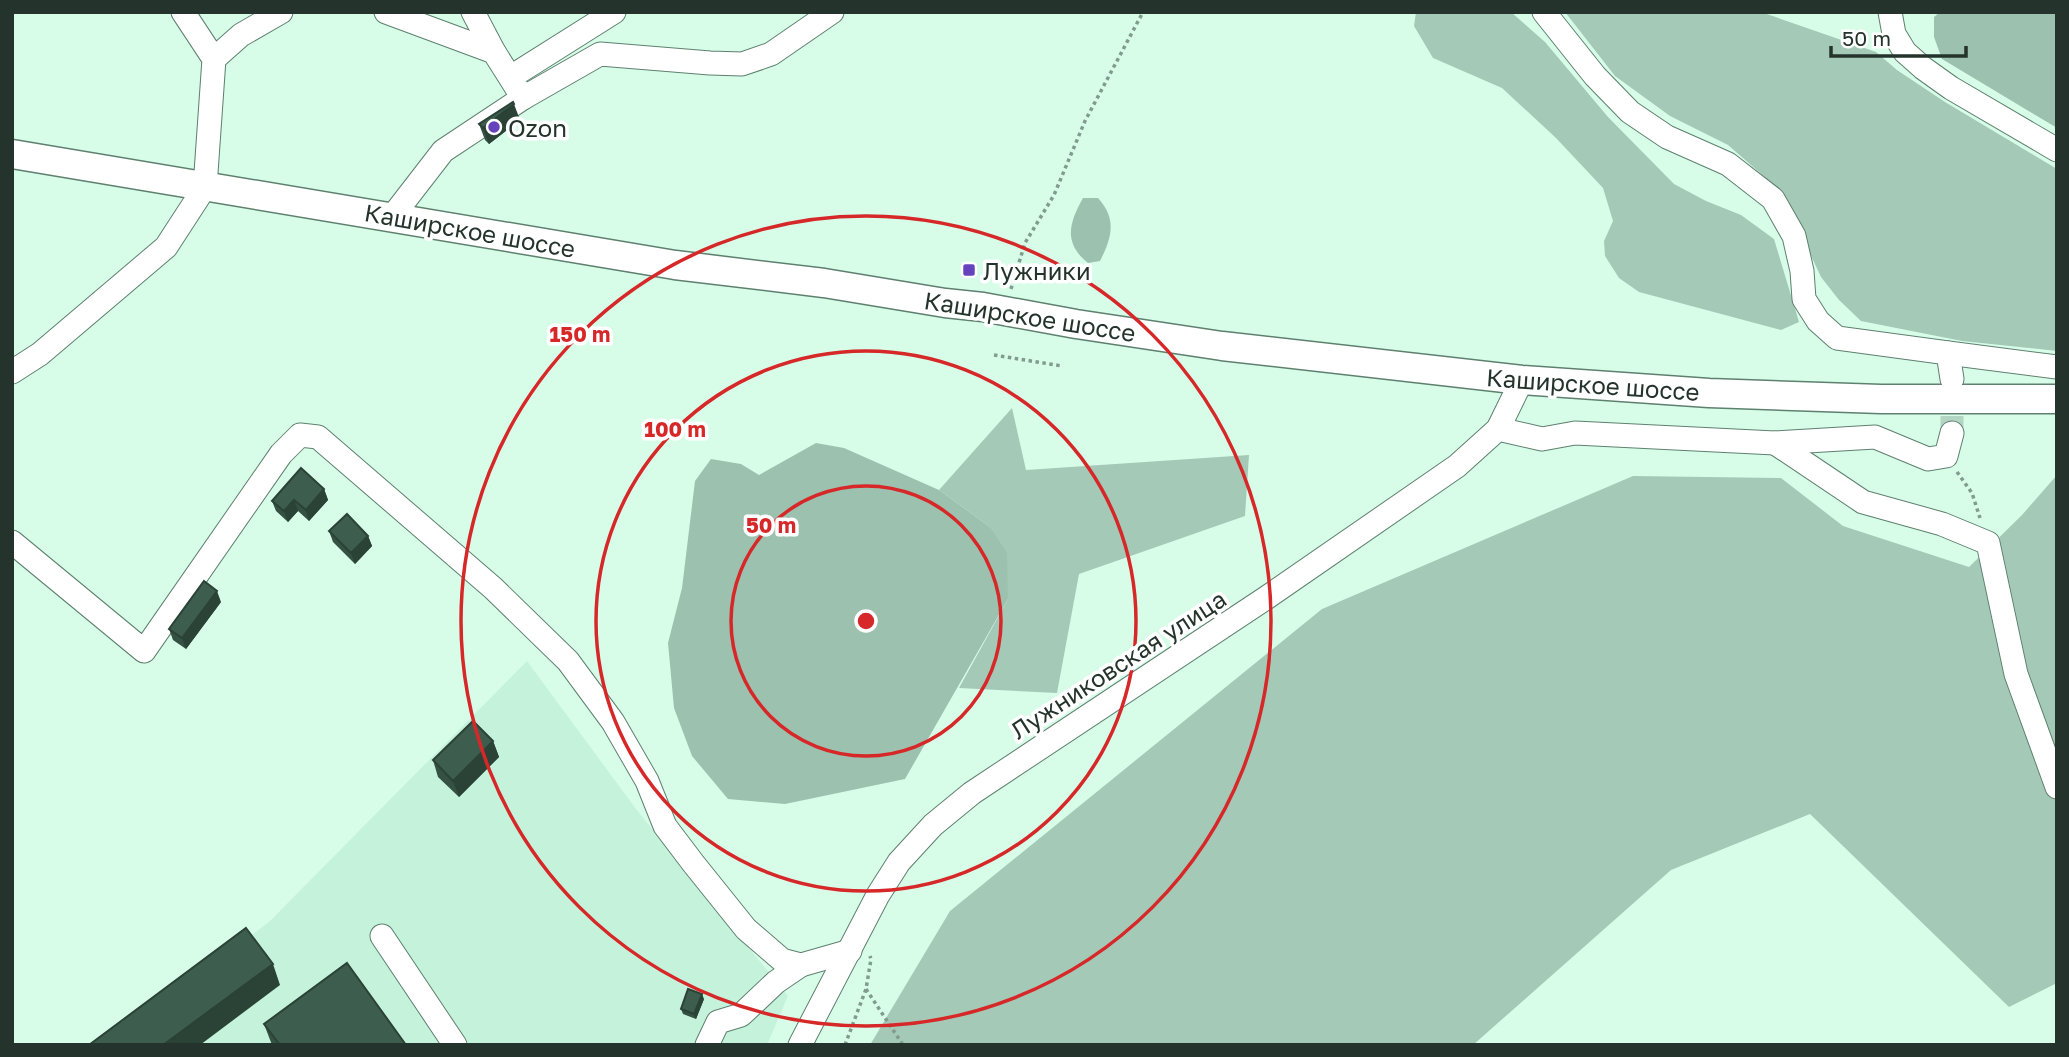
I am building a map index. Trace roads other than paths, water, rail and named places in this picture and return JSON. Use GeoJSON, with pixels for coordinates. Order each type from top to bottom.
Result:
{"type":"FeatureCollection","features":[{"type":"Feature","properties":{"kind":"main road","name":"Каширское шоссе"},"geometry":{"type":"LineString","coordinates":[[12,155],[675,265],[824,283],[1222,346],[1522,380],[1722,394],[1881,399],[2057,399]]}},
{"type":"Feature","properties":{"kind":"street"},"geometry":{"type":"LineString","coordinates":[[12,372],[40,354],[166,247],[205,187],[214,59],[183,12]]}},
{"type":"Feature","properties":{"kind":"street"},"geometry":{"type":"LineString","coordinates":[[214,59],[241,35],[281,12]]}},
{"type":"Feature","properties":{"kind":"street"},"geometry":{"type":"LineString","coordinates":[[386,12],[494,52]]}},
{"type":"Feature","properties":{"kind":"street"},"geometry":{"type":"LineString","coordinates":[[473,12],[523,98]]}},
{"type":"Feature","properties":{"kind":"street"},"geometry":{"type":"LineString","coordinates":[[510,77],[614,12]]}},
{"type":"Feature","properties":{"kind":"street"},"geometry":{"type":"LineString","coordinates":[[392,216],[443,151],[523,98],[600,54],[742,64],[771,54],[832,12]]}},
{"type":"Feature","properties":{"kind":"street"},"geometry":{"type":"LineString","coordinates":[[1544,12],[1595,76],[1630,112],[1667,137],[1728,164],[1773,199],[1794,236],[1802,271],[1804,299],[1818,321],[1837,338],[2057,367]]}},
{"type":"Feature","properties":{"kind":"street"},"geometry":{"type":"LineString","coordinates":[[1890,12],[1894,34],[1905,52],[1923,68],[1951,88],[2057,150]]}},
{"type":"Feature","properties":{"kind":"street"},"geometry":{"type":"LineString","coordinates":[[1948,353],[1952,379]]}},
{"type":"Feature","properties":{"kind":"street","name":"Лужниковская улица"},"geometry":{"type":"LineString","coordinates":[[800,1045],[878,895],[900,862],[933,825],[972,793],[1266,598],[1457,467],[1499,429],[1522,380]]}},
{"type":"Feature","properties":{"kind":"street"},"geometry":{"type":"LineString","coordinates":[[1499,429],[1542,439],[1576,433],[1775,443],[1875,437],[1928,458],[1946,456],[1952,433]]}},
{"type":"Feature","properties":{"kind":"street"},"geometry":{"type":"LineString","coordinates":[[12,542],[144,651],[281,454],[300,435],[318,437],[493,587],[568,661],[613,722],[647,781],[665,826],[693,863],[746,929],[782,960],[801,965]]}},
{"type":"Feature","properties":{"kind":"street"},"geometry":{"type":"LineString","coordinates":[[1775,443],[1863,502],[1942,524],[1988,543],[2016,674],[2057,787]]}},
{"type":"Feature","properties":{"kind":"street"},"geometry":{"type":"LineString","coordinates":[[382,936],[455,1045]]}},
{"type":"Feature","properties":{"kind":"street"},"geometry":{"type":"LineString","coordinates":[[707,1045],[718,1022],[741,1014],[776,982],[801,965],[855,941]]}},
{"type":"Feature","properties":{"kind":"tunnel"},"geometry":{"type":"LineString","coordinates":[[1952,382],[1952,433]]}},
{"type":"Feature","properties":{"kind":"place","name":"Ozon"},"geometry":{"type":"Point","coordinates":[494,127]}},
{"type":"Feature","properties":{"kind":"place","name":"Лужники"},"geometry":{"type":"Point","coordinates":[969,270]}}]}
